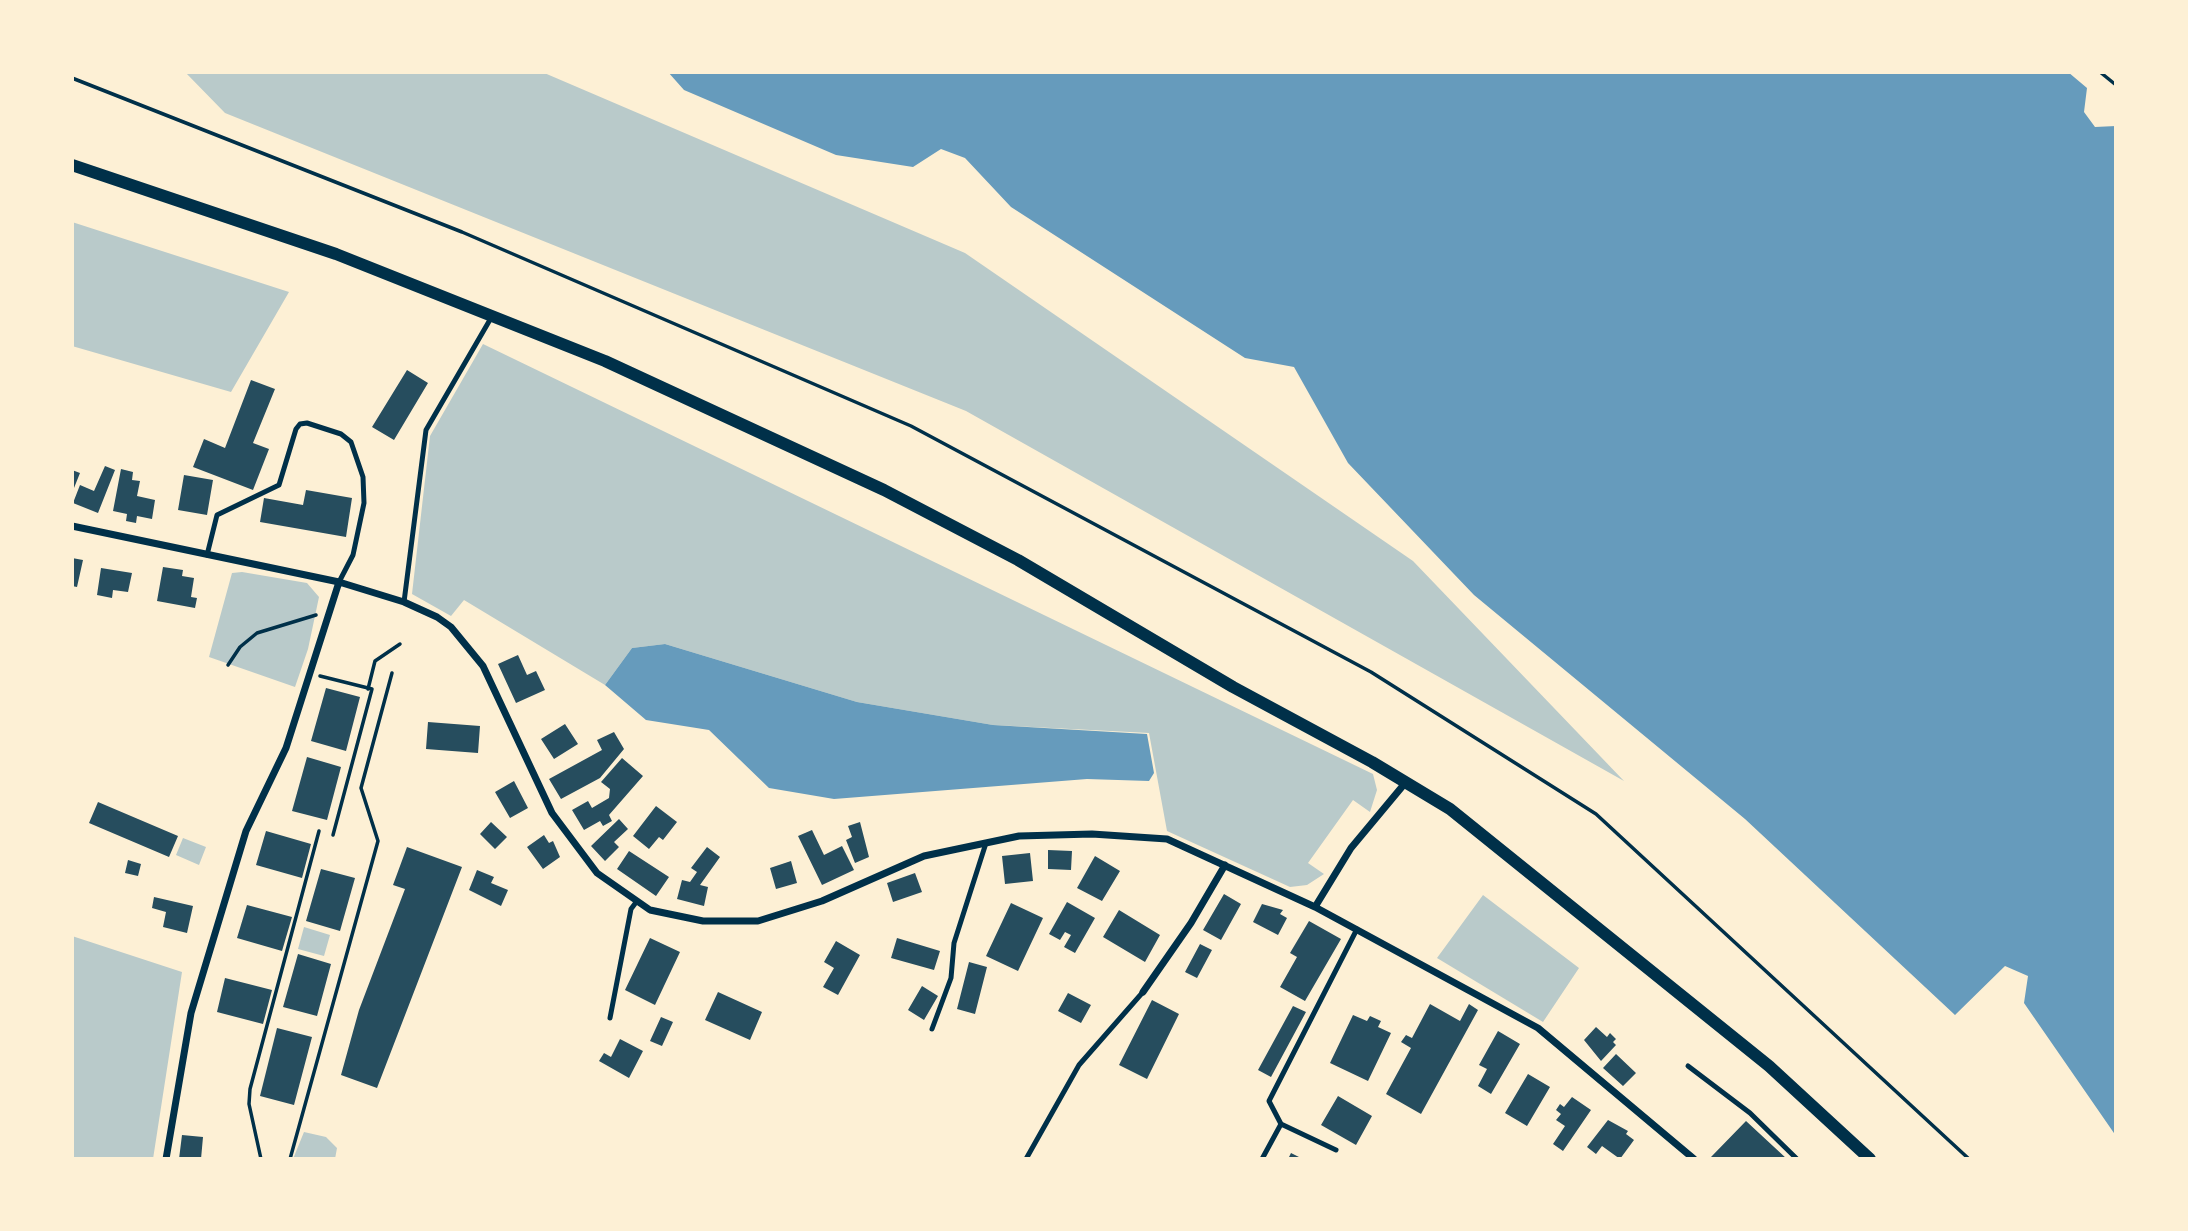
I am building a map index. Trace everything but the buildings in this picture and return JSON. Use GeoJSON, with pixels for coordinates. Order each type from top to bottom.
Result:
{"type":"FeatureCollection","features":[{"type":"Feature","properties":{"kind":"street"},"geometry":{"type":"LineString","coordinates":[[72,165],[336,254],[605,361],[884,491],[1018,560],[1233,687],[1450,809],[1585,915],[1769,1066],[1870,1159]]}},
{"type":"Feature","properties":{"kind":"street"},"geometry":{"type":"LineString","coordinates":[[72,526],[339,582],[404,602],[451,627],[483,666],[552,813],[597,873],[650,910],[702,921],[758,921],[822,901],[925,856],[1019,836],[1080,834],[1167,839],[1315,907],[1538,1028],[1693,1159]]}},
{"type":"Feature","properties":{"kind":"street"},"geometry":{"type":"LineString","coordinates":[[166,1159],[191,1013],[246,831],[286,748],[339,582]]}},
{"type":"Feature","properties":{"kind":"street"},"geometry":{"type":"LineString","coordinates":[[1315,907],[1351,848],[1406,782]]}},
{"type":"Feature","properties":{"kind":"street"},"geometry":{"type":"LineString","coordinates":[[1143,992],[1191,923],[1225,866]]}},
{"type":"Feature","properties":{"kind":"lane"},"geometry":{"type":"LineString","coordinates":[[404,602],[426,430],[493,315]]}},
{"type":"Feature","properties":{"kind":"lane"},"geometry":{"type":"LineString","coordinates":[[207,555],[217,515],[279,485],[296,429],[300,424],[307,423],[341,434],[351,442],[363,477],[364,503],[353,555],[339,582]]}},
{"type":"Feature","properties":{"kind":"lane"},"geometry":{"type":"LineString","coordinates":[[932,1029],[951,978],[954,943],[986,843]]}},
{"type":"Feature","properties":{"kind":"lane"},"geometry":{"type":"LineString","coordinates":[[610,1018],[631,909],[637,901]]}},
{"type":"Feature","properties":{"kind":"lane"},"geometry":{"type":"LineString","coordinates":[[1336,1150],[1281,1124],[1269,1101],[1357,929]]}},
{"type":"Feature","properties":{"kind":"lane"},"geometry":{"type":"LineString","coordinates":[[1026,1159],[1079,1065],[1143,992]]}},
{"type":"Feature","properties":{"kind":"lane"},"geometry":{"type":"LineString","coordinates":[[1688,1066],[1750,1113],[1797,1159]]}},
{"type":"Feature","properties":{"kind":"lane"},"geometry":{"type":"LineString","coordinates":[[1262,1159],[1281,1124]]}},
{"type":"Feature","properties":{"kind":"path"},"geometry":{"type":"LineString","coordinates":[[2100,72],[2116,85]]}},
{"type":"Feature","properties":{"kind":"path"},"geometry":{"type":"LineString","coordinates":[[72,78],[462,232],[911,426],[1371,672],[1596,814],[1969,1159]]}},
{"type":"Feature","properties":{"kind":"path"},"geometry":{"type":"LineString","coordinates":[[228,665],[240,647],[257,633],[283,623],[329,614]]}},
{"type":"Feature","properties":{"kind":"path"},"geometry":{"type":"LineString","coordinates":[[368,689],[375,662],[400,644]]}},
{"type":"Feature","properties":{"kind":"path"},"geometry":{"type":"LineString","coordinates":[[311,673],[372,690],[333,835]]}},
{"type":"Feature","properties":{"kind":"path"},"geometry":{"type":"LineString","coordinates":[[290,1159],[378,841],[361,788],[392,673]]}},
{"type":"Feature","properties":{"kind":"path"},"geometry":{"type":"LineString","coordinates":[[261,1159],[249,1104],[250,1089],[319,831]]}},
{"type":"Feature","properties":{"kind":"shaded area"},"geometry":{"type":"Polygon","coordinates":[[[185,72],[542,72],[965,253],[1413,561],[1624,781],[966,411],[225,113],[185,72]]]}},
{"type":"Feature","properties":{"kind":"shaded area"},"geometry":{"type":"Polygon","coordinates":[[[72,222],[289,292],[231,392],[72,346],[72,222]]]}},
{"type":"Feature","properties":{"kind":"shaded area"},"geometry":{"type":"Polygon","coordinates":[[[483,344],[1373,774],[1377,790],[1370,812],[1353,800],[1308,863],[1324,874],[1307,885],[1290,887],[1167,831],[1149,733],[993,725],[857,702],[665,644],[632,648],[605,685],[464,600],[451,616],[412,594],[430,436],[483,344]]]}},
{"type":"Feature","properties":{"kind":"shaded area"},"geometry":{"type":"Polygon","coordinates":[[[242,572],[307,583],[319,597],[308,649],[295,687],[209,657],[232,573],[242,572]]]}},
{"type":"Feature","properties":{"kind":"shaded area"},"geometry":{"type":"Polygon","coordinates":[[[183,838],[206,847],[199,865],[176,855],[183,838]]]}},
{"type":"Feature","properties":{"kind":"shaded area"},"geometry":{"type":"Polygon","coordinates":[[[1483,895],[1579,968],[1543,1022],[1437,958],[1483,895]]]}},
{"type":"Feature","properties":{"kind":"shaded area"},"geometry":{"type":"Polygon","coordinates":[[[304,927],[330,935],[324,956],[298,949],[304,927]]]}},
{"type":"Feature","properties":{"kind":"shaded area"},"geometry":{"type":"Polygon","coordinates":[[[72,936],[182,972],[153,1159],[72,1159],[72,936]]]}},
{"type":"Feature","properties":{"kind":"shaded area"},"geometry":{"type":"Polygon","coordinates":[[[304,1132],[326,1137],[337,1148],[335,1159],[293,1159],[304,1132]]]}},
{"type":"Feature","properties":{"kind":"water"},"geometry":{"type":"Polygon","coordinates":[[[668,72],[2068,72],[2087,88],[2084,112],[2095,127],[2116,126],[2116,1136],[2024,1003],[2028,976],[2005,966],[1955,1015],[1745,819],[1474,595],[1348,463],[1294,367],[1245,358],[1011,207],[965,158],[941,149],[913,167],[836,155],[684,90],[668,72]]]}},
{"type":"Feature","properties":{"kind":"water"},"geometry":{"type":"Polygon","coordinates":[[[665,644],[857,702],[993,725],[1147,734],[1154,773],[1149,781],[1087,779],[834,799],[769,788],[709,730],[646,720],[605,685],[632,648],[665,644]]]}}]}
